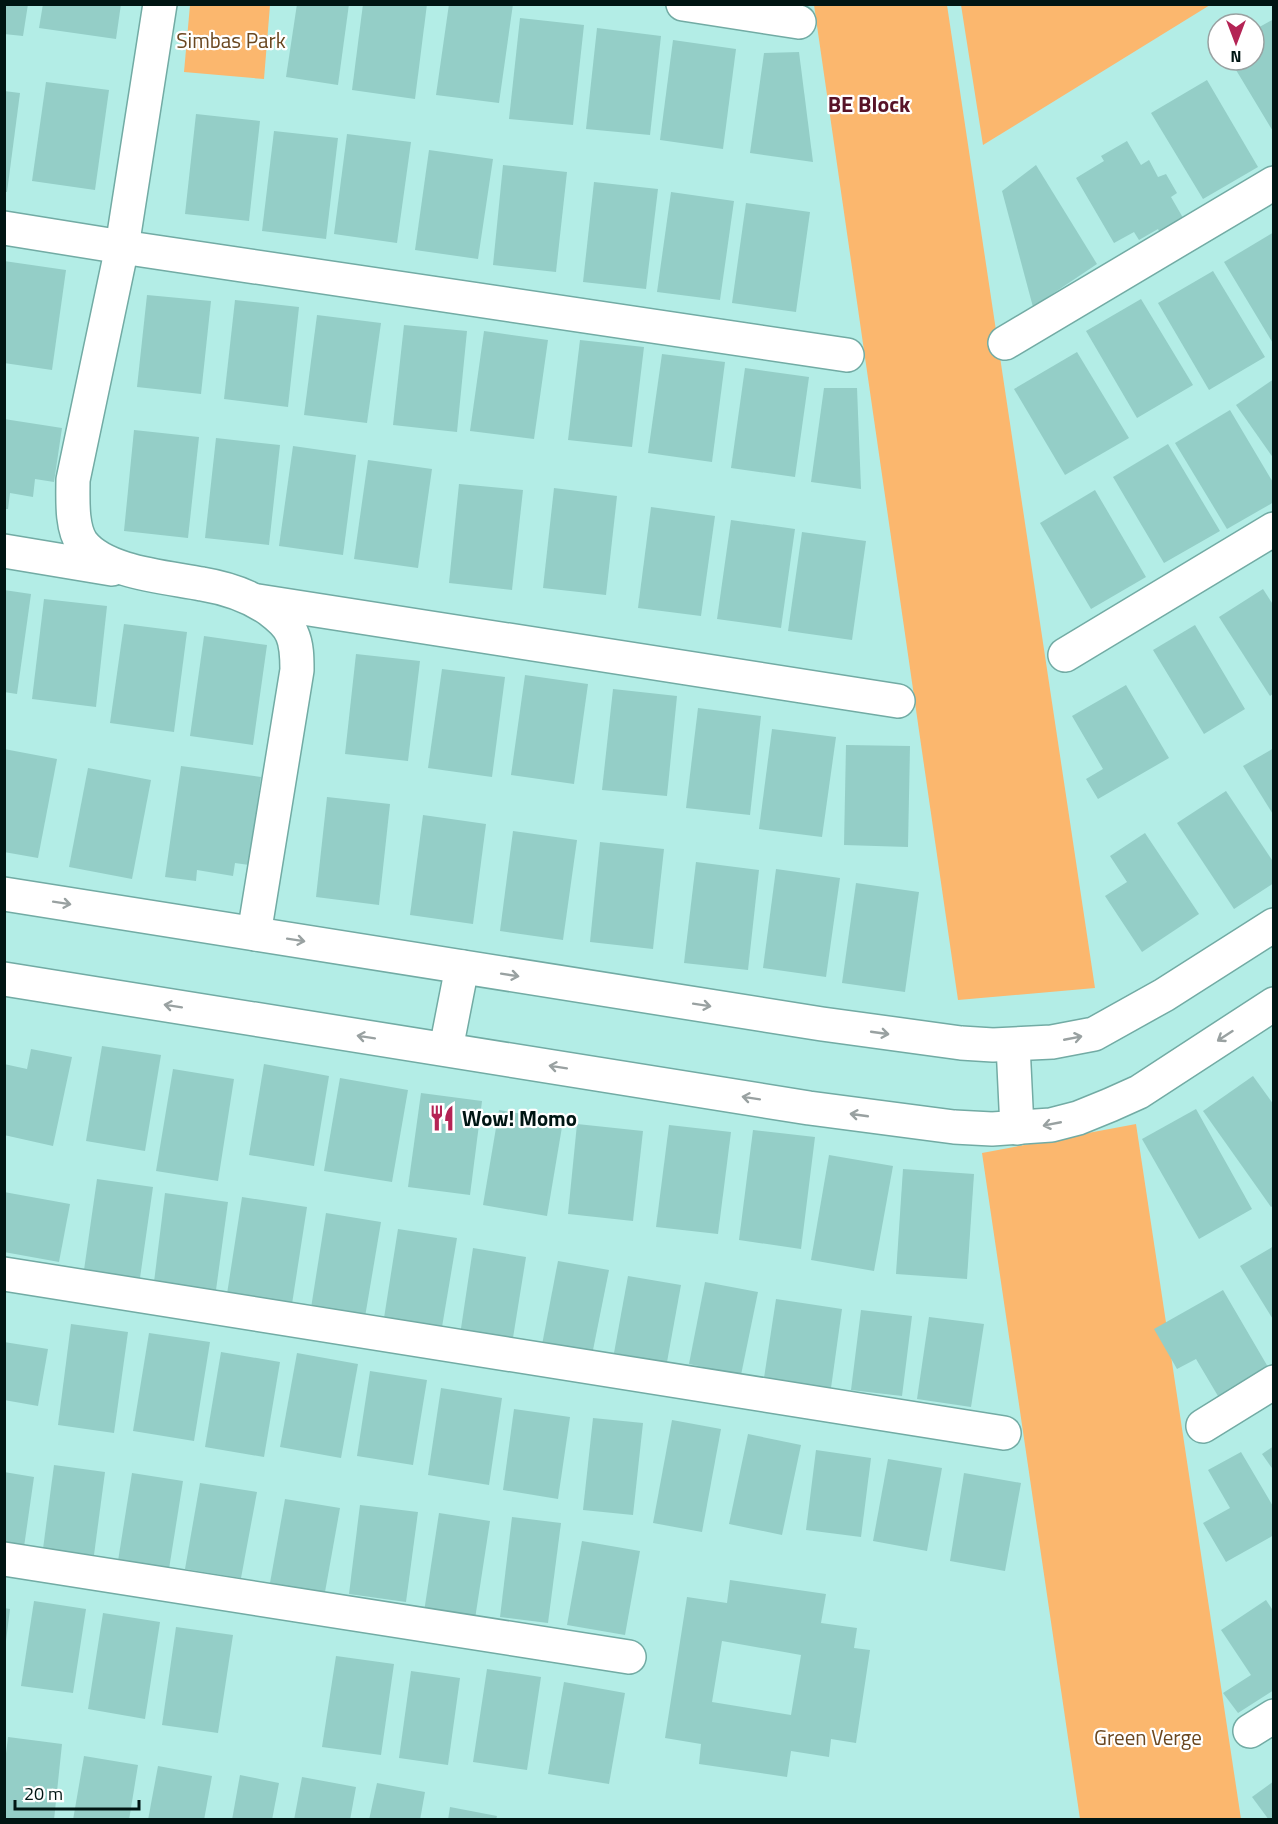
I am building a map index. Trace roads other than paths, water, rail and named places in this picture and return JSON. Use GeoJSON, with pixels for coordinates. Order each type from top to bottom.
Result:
{"type":"FeatureCollection","features":[{"type":"Feature","properties":{"kind":"street"},"geometry":{"type":"LineString","coordinates":[[147,574],[102,561],[82,542],[73,516],[73,480],[122,247],[160,4]]}},
{"type":"Feature","properties":{"kind":"street"},"geometry":{"type":"LineString","coordinates":[[683,4],[798,22]]}},
{"type":"Feature","properties":{"kind":"street"},"geometry":{"type":"LineString","coordinates":[[1005,342],[1274,183]]}},
{"type":"Feature","properties":{"kind":"street"},"geometry":{"type":"LineString","coordinates":[[4,228],[847,355]]}},
{"type":"Feature","properties":{"kind":"street"},"geometry":{"type":"LineString","coordinates":[[1065,655],[1274,529]]}},
{"type":"Feature","properties":{"kind":"street"},"geometry":{"type":"LineString","coordinates":[[4,551],[204,584],[238,593],[258,602],[278,616],[292,633],[297,670],[256,922],[256,934]]}},
{"type":"Feature","properties":{"kind":"street"},"geometry":{"type":"LineString","coordinates":[[258,602],[897,701]]}},
{"type":"Feature","properties":{"kind":"street"},"geometry":{"type":"LineString","coordinates":[[4,894],[903,1036],[961,1043],[1012,1045],[1052,1042],[1094,1034],[1164,995],[1274,925]]}},
{"type":"Feature","properties":{"kind":"street"},"geometry":{"type":"LineString","coordinates":[[446,1049],[462,967]]}},
{"type":"Feature","properties":{"kind":"street"},"geometry":{"type":"LineString","coordinates":[[4,979],[891,1119],[992,1129],[1051,1125],[1078,1118],[1139,1092],[1274,1004]]}},
{"type":"Feature","properties":{"kind":"street"},"geometry":{"type":"LineString","coordinates":[[1012,1045],[1017,1128]]}},
{"type":"Feature","properties":{"kind":"street"},"geometry":{"type":"LineString","coordinates":[[4,1274],[1004,1433]]}},
{"type":"Feature","properties":{"kind":"street"},"geometry":{"type":"LineString","coordinates":[[1203,1426],[1274,1382]]}},
{"type":"Feature","properties":{"kind":"street"},"geometry":{"type":"LineString","coordinates":[[4,1559],[629,1657]]}},
{"type":"Feature","properties":{"kind":"place","name":"Wow! Momo"},"geometry":{"type":"Point","coordinates":[442,1118]}},
{"type":"Feature","properties":{"kind":"district","name":"BE Block"},"geometry":{"type":"Point","coordinates":[869,104]}},
{"type":"Feature","properties":{"kind":"park label","name":"Simbas Park"},"geometry":{"type":"Point","coordinates":[231,40]}},
{"type":"Feature","properties":{"kind":"park label","name":"Green Verge"},"geometry":{"type":"Point","coordinates":[1148,1737]}}]}
